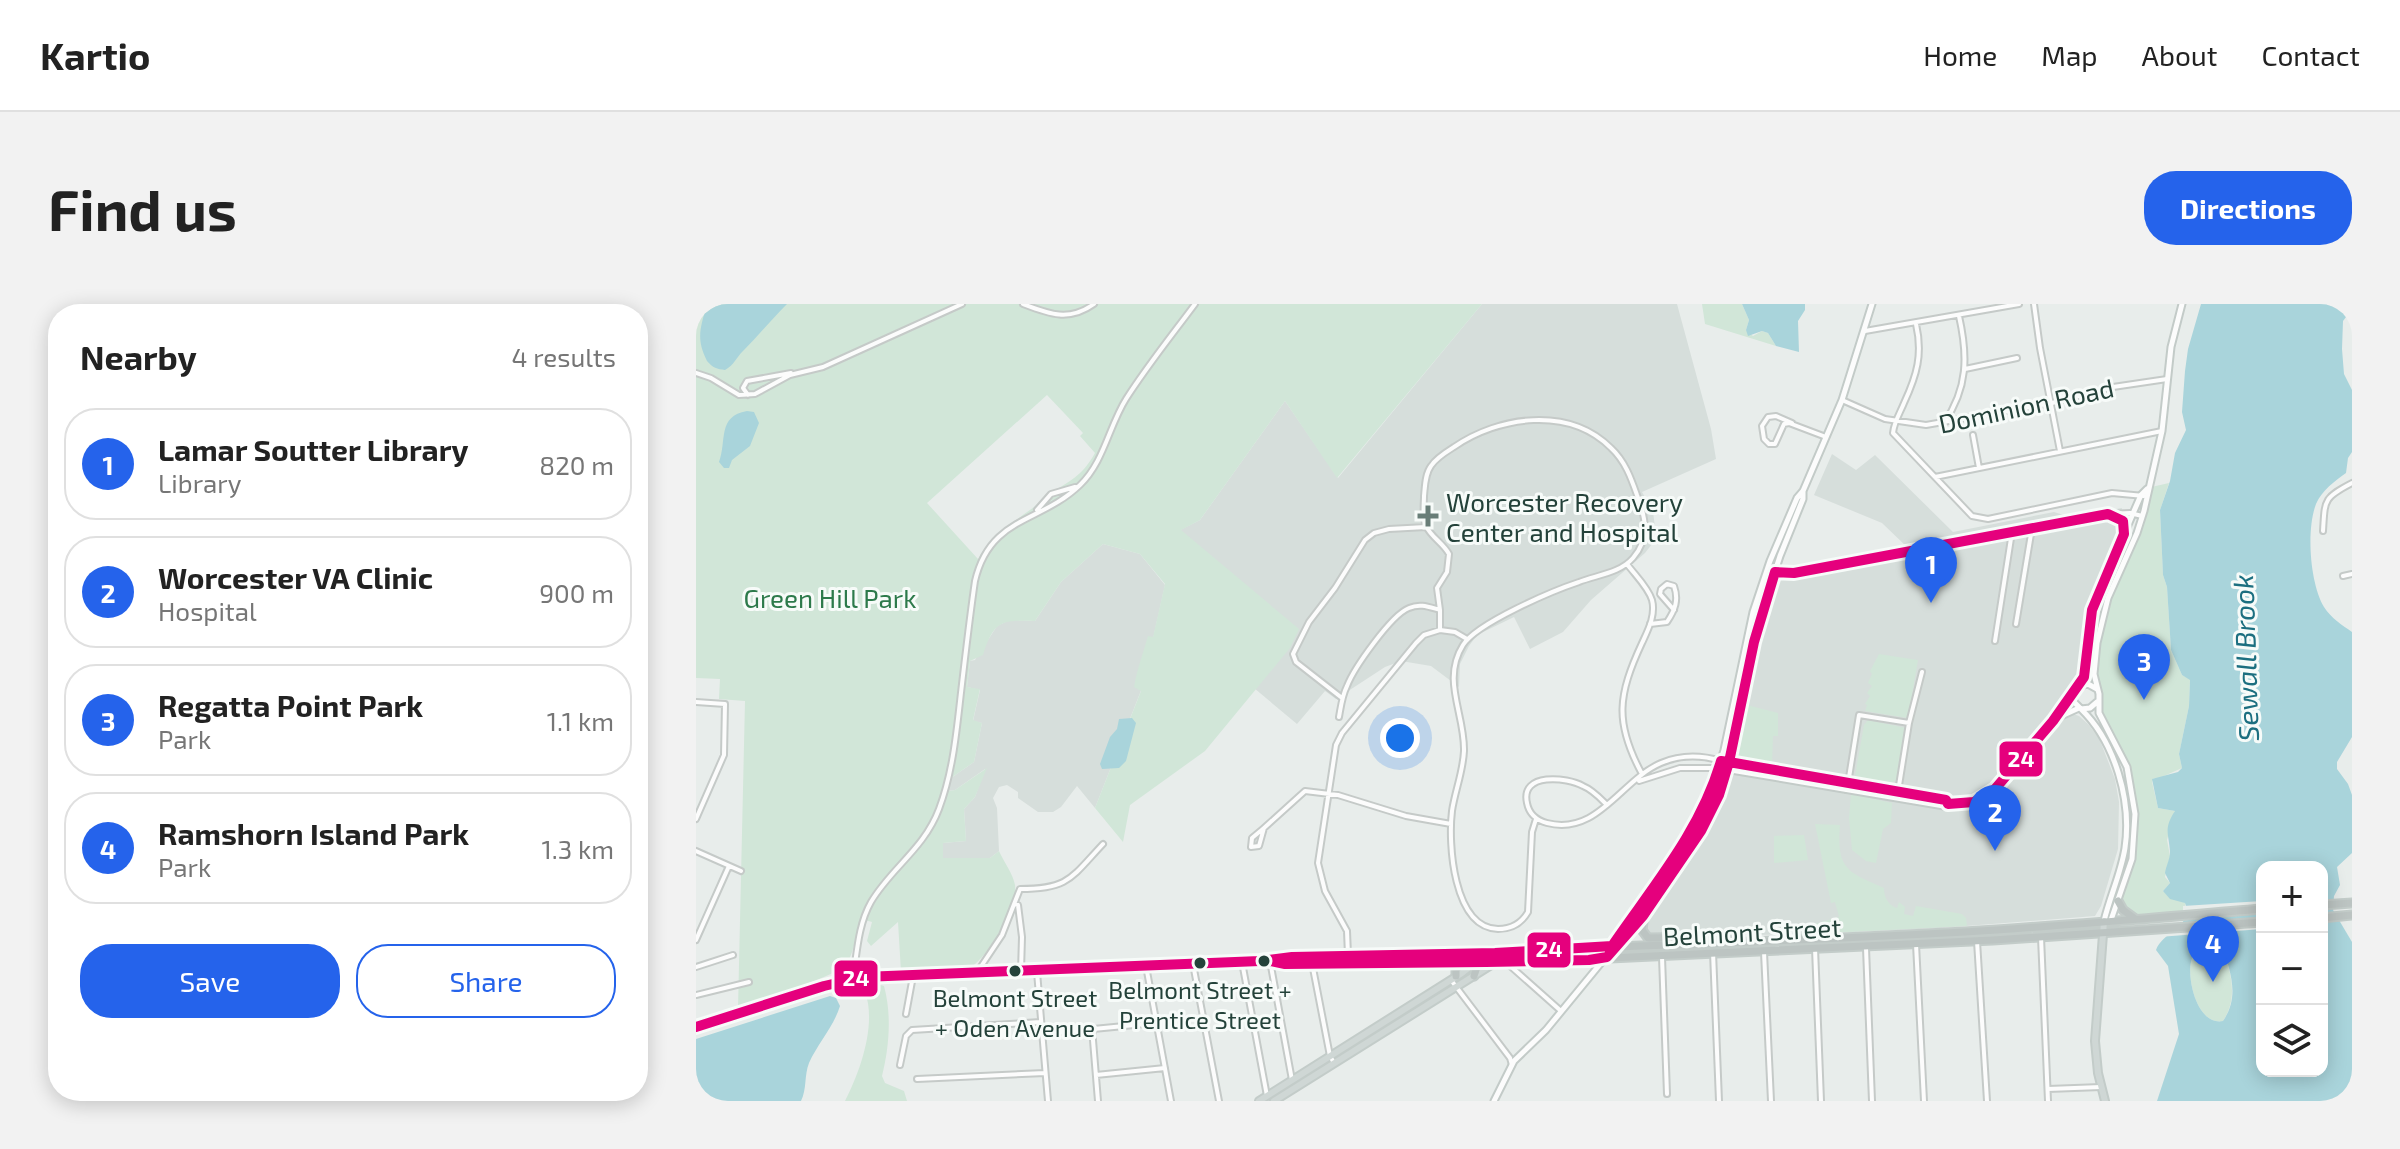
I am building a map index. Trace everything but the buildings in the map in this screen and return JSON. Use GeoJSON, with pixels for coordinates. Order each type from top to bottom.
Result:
{"type":"FeatureCollection","features":[{"type":"Feature","properties":{"kind":"highway"},"geometry":{"type":"LineString","coordinates":[[2118,901],[2123,910],[2136,919]]}},
{"type":"Feature","properties":{"kind":"highway"},"geometry":{"type":"LineString","coordinates":[[2328,905],[2352,903]]}},
{"type":"Feature","properties":{"kind":"highway","name":"Belmont Street"},"geometry":{"type":"LineString","coordinates":[[1270,961],[1312,963],[1348,958],[1472,952],[1958,932],[2256,909]]}},
{"type":"Feature","properties":{"kind":"highway"},"geometry":{"type":"LineString","coordinates":[[1644,914],[1642,930],[1648,938],[1725,937],[1736,941]]}},
{"type":"Feature","properties":{"kind":"highway"},"geometry":{"type":"LineString","coordinates":[[2328,917],[2352,915]]}},
{"type":"Feature","properties":{"kind":"highway","name":"Belmont Street"},"geometry":{"type":"LineString","coordinates":[[696,1027],[853,978],[1270,961],[1292,957],[1506,962],[1661,956],[1977,941],[2256,922]]}},
{"type":"Feature","properties":{"kind":"highway"},"geometry":{"type":"LineString","coordinates":[[1472,952],[1477,961],[1474,976]]}},
{"type":"Feature","properties":{"kind":"highway"},"geometry":{"type":"LineString","coordinates":[[1448,960],[1456,964],[1454,981]]}},
{"type":"Feature","properties":{"kind":"main road"},"geometry":{"type":"LineString","coordinates":[[1617,946],[1687,842],[1710,794],[1720,764],[1746,640],[1768,570],[1842,400],[1872,304]]}},
{"type":"Feature","properties":{"kind":"main road"},"geometry":{"type":"LineString","coordinates":[[1720,764],[1944,806],[1974,802],[1990,792],[2053,721],[2086,673],[2087,636],[2096,596],[2144,496],[2162,431],[2172,341],[2182,304]]}},
{"type":"Feature","properties":{"kind":"main road"},"geometry":{"type":"LineString","coordinates":[[1494,1101],[1510,1068],[1644,914],[1704,828],[1728,766],[1750,652],[1775,572],[1803,499],[1803,491]]}},
{"type":"Feature","properties":{"kind":"main road"},"geometry":{"type":"LineString","coordinates":[[2108,920],[2118,901],[2133,852],[2136,822],[2134,797],[2124,759],[2100,719],[2094,674],[2098,637],[2110,590],[2142,516],[2144,496]]}},
{"type":"Feature","properties":{"kind":"main road"},"geometry":{"type":"LineString","coordinates":[[2087,636],[2098,637]]}},
{"type":"Feature","properties":{"kind":"main road"},"geometry":{"type":"LineString","coordinates":[[2075,690],[2088,684],[2099,694]]}},
{"type":"Feature","properties":{"kind":"main road"},"geometry":{"type":"LineString","coordinates":[[2075,690],[2074,702],[2095,724],[2115,766],[2127,823],[2124,855],[2105,932],[2095,1030],[2105,1101]]}},
{"type":"Feature","properties":{"kind":"main road"},"geometry":{"type":"LineString","coordinates":[[2053,721],[2080,708],[2093,707],[2099,694]]}},
{"type":"Feature","properties":{"kind":"main road"},"geometry":{"type":"LineString","coordinates":[[1274,1101],[1454,981],[1477,961],[1495,953]]}},
{"type":"Feature","properties":{"kind":"main road"},"geometry":{"type":"LineString","coordinates":[[1454,981],[1474,976],[1496,962]]}},
{"type":"Feature","properties":{"kind":"main road"},"geometry":{"type":"LineString","coordinates":[[1259,1101],[1332,1060]]}},
{"type":"Feature","properties":{"kind":"street"},"geometry":{"type":"LineString","coordinates":[[696,373],[739,395],[748,395],[763,391],[785,377],[823,367],[962,304]]}},
{"type":"Feature","properties":{"kind":"street"},"geometry":{"type":"LineString","coordinates":[[1023,304],[1064,316],[1078,314],[1094,304]]}},
{"type":"Feature","properties":{"kind":"street"},"geometry":{"type":"LineString","coordinates":[[853,978],[860,933],[869,906],[880,888],[922,842],[943,798],[958,730],[972,603],[980,566],[1000,535],[1028,516],[1051,494],[1081,484],[1097,461],[1126,399],[1195,304]]}},
{"type":"Feature","properties":{"kind":"street"},"geometry":{"type":"LineString","coordinates":[[1865,331],[2019,304]]}},
{"type":"Feature","properties":{"kind":"street"},"geometry":{"type":"LineString","coordinates":[[2034,304],[2060,451]]}},
{"type":"Feature","properties":{"kind":"street"},"geometry":{"type":"LineString","coordinates":[[1944,423],[1957,402],[1965,369],[1959,316]]}},
{"type":"Feature","properties":{"kind":"street"},"geometry":{"type":"LineString","coordinates":[[1916,324],[1920,344],[1917,378],[1895,422],[1893,433],[1972,516],[1982,520],[2112,493],[2144,496]]}},
{"type":"Feature","properties":{"kind":"street"},"geometry":{"type":"LineString","coordinates":[[1965,369],[2017,358]]}},
{"type":"Feature","properties":{"kind":"street"},"geometry":{"type":"LineString","coordinates":[[748,395],[743,388],[747,381],[802,372]]}},
{"type":"Feature","properties":{"kind":"street","name":"Dominion Road"},"geometry":{"type":"LineString","coordinates":[[1842,400],[1895,422],[1922,425],[2167,379]]}},
{"type":"Feature","properties":{"kind":"street"},"geometry":{"type":"LineString","coordinates":[[1792,423],[1784,424],[1774,444],[1764,439],[1762,426],[1768,417],[1776,416],[1826,437]]}},
{"type":"Feature","properties":{"kind":"street"},"geometry":{"type":"LineString","coordinates":[[1440,630],[1437,588],[1447,572],[1449,554],[1426,527],[1424,507],[1426,480],[1438,458],[1469,437],[1500,425],[1533,420],[1561,422],[1583,429],[1604,441],[1629,474],[1646,525],[1642,544],[1627,564],[1574,584],[1483,626],[1467,639],[1452,674],[1464,754],[1451,824],[1453,867],[1467,908],[1481,925],[1504,929],[1517,924],[1528,912],[1532,832],[1536,819]]}},
{"type":"Feature","properties":{"kind":"street"},"geometry":{"type":"LineString","coordinates":[[1935,477],[2162,431]]}},
{"type":"Feature","properties":{"kind":"street"},"geometry":{"type":"LineString","coordinates":[[1973,435],[1979,468]]}},
{"type":"Feature","properties":{"kind":"street"},"geometry":{"type":"LineString","coordinates":[[2323,531],[2326,500],[2352,483]]}},
{"type":"Feature","properties":{"kind":"street"},"geometry":{"type":"LineString","coordinates":[[1768,570],[1794,573],[2111,513],[2142,516]]}},
{"type":"Feature","properties":{"kind":"street"},"geometry":{"type":"LineString","coordinates":[[2111,513],[2123,521],[2124,534]]}},
{"type":"Feature","properties":{"kind":"street"},"geometry":{"type":"LineString","coordinates":[[1342,698],[1296,662],[1293,654],[1309,622],[1365,540],[1374,533],[1389,529],[1426,527]]}},
{"type":"Feature","properties":{"kind":"street"},"geometry":{"type":"LineString","coordinates":[[2016,624],[2032,528]]}},
{"type":"Feature","properties":{"kind":"street"},"geometry":{"type":"LineString","coordinates":[[1995,641],[2012,532]]}},
{"type":"Feature","properties":{"kind":"street"},"geometry":{"type":"LineString","coordinates":[[1627,564],[1652,600],[1650,624],[1628,673],[1621,703],[1626,738],[1642,774]]}},
{"type":"Feature","properties":{"kind":"street"},"geometry":{"type":"LineString","coordinates":[[2343,576],[2352,574]]}},
{"type":"Feature","properties":{"kind":"street"},"geometry":{"type":"LineString","coordinates":[[1650,624],[1665,623],[1674,610],[1677,594],[1672,584],[1667,584],[1660,594],[1674,610]]}},
{"type":"Feature","properties":{"kind":"street"},"geometry":{"type":"LineString","coordinates":[[1339,717],[1342,698],[1353,675],[1405,610],[1420,605],[1440,610]]}},
{"type":"Feature","properties":{"kind":"street"},"geometry":{"type":"LineString","coordinates":[[1348,958],[1344,923],[1325,891],[1318,863],[1336,745],[1342,733],[1424,635],[1440,630],[1455,632],[1467,639]]}},
{"type":"Feature","properties":{"kind":"street"},"geometry":{"type":"LineString","coordinates":[[1898,795],[1909,723],[1922,672]]}},
{"type":"Feature","properties":{"kind":"street"},"geometry":{"type":"LineString","coordinates":[[696,702],[725,704],[724,755],[696,819]]}},
{"type":"Feature","properties":{"kind":"street"},"geometry":{"type":"LineString","coordinates":[[1847,787],[1859,715],[1909,723]]}},
{"type":"Feature","properties":{"kind":"street"},"geometry":{"type":"LineString","coordinates":[[1607,805],[1593,792],[1576,783],[1542,780],[1531,785],[1526,798],[1536,819],[1560,825],[1577,823],[1607,805],[1642,774],[1660,763],[1682,757],[1704,757],[1720,764]]}},
{"type":"Feature","properties":{"kind":"street"},"geometry":{"type":"LineString","coordinates":[[1633,784],[1651,775],[1680,768],[1720,764]]}},
{"type":"Feature","properties":{"kind":"street"},"geometry":{"type":"LineString","coordinates":[[1264,828],[1259,846],[1251,847],[1252,838],[1301,793],[1313,791],[1406,816],[1451,824]]}},
{"type":"Feature","properties":{"kind":"street"},"geometry":{"type":"LineString","coordinates":[[977,973],[1002,935],[1020,889],[1049,889],[1066,881],[1103,844]]}},
{"type":"Feature","properties":{"kind":"street"},"geometry":{"type":"LineString","coordinates":[[696,851],[741,871]]}},
{"type":"Feature","properties":{"kind":"street"},"geometry":{"type":"LineString","coordinates":[[696,940],[729,866]]}},
{"type":"Feature","properties":{"kind":"street"},"geometry":{"type":"LineString","coordinates":[[1015,904],[1018,905],[1022,937],[1021,971]]}},
{"type":"Feature","properties":{"kind":"street"},"geometry":{"type":"LineString","coordinates":[[2041,937],[2048,1101]]}},
{"type":"Feature","properties":{"kind":"street"},"geometry":{"type":"LineString","coordinates":[[1977,941],[1987,1101]]}},
{"type":"Feature","properties":{"kind":"street"},"geometry":{"type":"LineString","coordinates":[[1916,943],[1924,1101]]}},
{"type":"Feature","properties":{"kind":"street"},"geometry":{"type":"LineString","coordinates":[[1866,945],[1872,1101]]}},
{"type":"Feature","properties":{"kind":"street"},"geometry":{"type":"LineString","coordinates":[[1815,948],[1821,1101]]}},
{"type":"Feature","properties":{"kind":"street"},"geometry":{"type":"LineString","coordinates":[[1764,950],[1771,1101]]}},
{"type":"Feature","properties":{"kind":"street"},"geometry":{"type":"LineString","coordinates":[[1713,952],[1719,1101]]}},
{"type":"Feature","properties":{"kind":"street"},"geometry":{"type":"LineString","coordinates":[[696,967],[733,955]]}},
{"type":"Feature","properties":{"kind":"street"},"geometry":{"type":"LineString","coordinates":[[1661,956],[1667,1094]]}},
{"type":"Feature","properties":{"kind":"street"},"geometry":{"type":"LineString","coordinates":[[1270,961],[1292,1080]]}},
{"type":"Feature","properties":{"kind":"street"},"geometry":{"type":"LineString","coordinates":[[1242,962],[1267,1096]]}},
{"type":"Feature","properties":{"kind":"street"},"geometry":{"type":"LineString","coordinates":[[1506,962],[1561,1011]]}},
{"type":"Feature","properties":{"kind":"street"},"geometry":{"type":"LineString","coordinates":[[1312,963],[1332,1060]]}},
{"type":"Feature","properties":{"kind":"street"},"geometry":{"type":"LineString","coordinates":[[1193,964],[1219,1101]]}},
{"type":"Feature","properties":{"kind":"street"},"geometry":{"type":"LineString","coordinates":[[1146,965],[1171,1101]]}},
{"type":"Feature","properties":{"kind":"street"},"geometry":{"type":"LineString","coordinates":[[1037,970],[1048,1101]]}},
{"type":"Feature","properties":{"kind":"street"},"geometry":{"type":"LineString","coordinates":[[906,1014],[913,976]]}},
{"type":"Feature","properties":{"kind":"street"},"geometry":{"type":"LineString","coordinates":[[1454,981],[1510,1058],[1510,1068]]}},
{"type":"Feature","properties":{"kind":"street"},"geometry":{"type":"LineString","coordinates":[[696,995],[749,982]]}},
{"type":"Feature","properties":{"kind":"street"},"geometry":{"type":"LineString","coordinates":[[900,1065],[906,1036],[912,1030],[1041,1022]]}},
{"type":"Feature","properties":{"kind":"street"},"geometry":{"type":"LineString","coordinates":[[1042,1034],[1156,1023]]}},
{"type":"Feature","properties":{"kind":"street"},"geometry":{"type":"LineString","coordinates":[[1092,1028],[1098,1101]]}},
{"type":"Feature","properties":{"kind":"street"},"geometry":{"type":"LineString","coordinates":[[1096,1075],[1165,1068]]}},
{"type":"Feature","properties":{"kind":"street"},"geometry":{"type":"LineString","coordinates":[[917,1079],[1045,1073]]}},
{"type":"Feature","properties":{"kind":"street"},"geometry":{"type":"LineString","coordinates":[[2048,1089],[2101,1087]]}},
{"type":"Feature","properties":{"kind":"shaded area","name":"Worcester Recovery Center and Hospital"},"geometry":{"type":"Polygon","coordinates":[[[1482,304],[1677,304],[1711,429],[1716,459],[1642,492],[1653,512],[1655,527],[1652,544],[1591,600],[1563,632],[1530,649],[1514,617],[1477,635],[1460,664],[1459,687],[1431,666],[1401,661],[1385,667],[1336,699],[1325,691],[1297,724],[1254,688],[1180,530],[1200,520],[1285,401],[1338,478],[1482,304]]]}},
{"type":"Feature","properties":{"kind":"shaded area"},"geometry":{"type":"Polygon","coordinates":[[[1832,454],[1856,470],[1875,455],[1953,532],[2054,512],[2070,517],[2122,508],[2119,520],[2122,530],[2102,570],[2087,613],[2082,671],[2067,696],[2073,714],[2088,724],[2099,738],[2115,779],[2119,802],[2118,849],[2101,906],[2095,916],[1940,928],[1801,934],[1658,937],[1645,932],[1645,919],[1698,843],[1720,803],[1735,751],[1758,630],[1779,568],[1790,571],[1908,548],[1882,523],[1814,495],[1832,454]]]}},
{"type":"Feature","properties":{"kind":"shaded area"},"geometry":{"type":"Polygon","coordinates":[[[1103,544],[1140,554],[1165,585],[1142,688],[1095,808],[1077,786],[1061,807],[1053,812],[1038,812],[1018,798],[1018,792],[1007,785],[999,787],[993,798],[997,808],[999,851],[990,858],[943,859],[943,843],[966,841],[964,809],[975,797],[985,769],[955,790],[948,791],[951,778],[974,762],[982,723],[973,721],[980,690],[967,687],[970,661],[975,660],[997,626],[1010,620],[1035,621],[1061,582],[1103,544]]]}},
{"type":"Feature","properties":{"kind":"green space","name":"Green Hill Park"},"geometry":{"type":"Polygon","coordinates":[[[696,304],[1482,304],[1337,478],[1285,401],[1200,520],[1181,530],[1299,629],[1290,648],[1205,751],[1130,805],[1123,842],[1095,808],[1141,691],[1134,687],[1135,680],[1148,636],[1153,637],[1165,584],[1140,554],[1103,544],[1061,582],[1035,621],[1000,625],[991,635],[983,655],[970,661],[967,687],[980,689],[973,720],[982,723],[974,762],[951,778],[949,791],[987,768],[975,797],[964,809],[966,841],[943,843],[943,858],[990,858],[999,851],[1015,885],[1012,905],[1001,930],[971,967],[901,972],[898,922],[871,946],[867,941],[872,922],[861,919],[844,967],[738,1009],[745,701],[719,699],[720,679],[696,678],[696,304]],[[1047,395],[927,503],[978,559],[1003,529],[1085,468],[1095,453],[1080,436],[1083,433],[1047,395]]]}},
{"type":"Feature","properties":{"kind":"green space"},"geometry":{"type":"Polygon","coordinates":[[[1702,304],[1742,304],[1749,320],[1746,330],[1753,336],[1762,331],[1768,333],[1776,346],[1705,324],[1702,304]]]}},
{"type":"Feature","properties":{"kind":"green space"},"geometry":{"type":"Polygon","coordinates":[[[2169,483],[2160,510],[2163,575],[2167,587],[2171,650],[2182,675],[2190,679],[2189,706],[2179,754],[2182,768],[2154,778],[2152,782],[2158,808],[2175,811],[2167,840],[2170,856],[2165,877],[2170,883],[2163,891],[2185,903],[2187,915],[2136,919],[2118,901],[2128,871],[2136,822],[2129,774],[2099,713],[2096,683],[2101,618],[2137,533],[2147,488],[2169,483]]]}},
{"type":"Feature","properties":{"kind":"green space"},"geometry":{"type":"Polygon","coordinates":[[[1879,654],[1918,660],[1908,718],[1865,711],[1870,696],[1867,693],[1872,686],[1868,683],[1872,674],[1870,671],[1879,654]]]}},
{"type":"Feature","properties":{"kind":"green space"},"geometry":{"type":"Polygon","coordinates":[[[1747,705],[1778,713],[1778,736],[1773,736],[1772,765],[1738,757],[1747,705]]]}},
{"type":"Feature","properties":{"kind":"green space"},"geometry":{"type":"Polygon","coordinates":[[[1868,720],[1906,728],[1898,779],[1888,785],[1855,776],[1864,725],[1868,720]]]}},
{"type":"Feature","properties":{"kind":"green space"},"geometry":{"type":"Polygon","coordinates":[[[1851,794],[1892,803],[1891,823],[1883,829],[1876,863],[1866,861],[1852,850],[1849,818],[1851,794]]]}},
{"type":"Feature","properties":{"kind":"green space"},"geometry":{"type":"Polygon","coordinates":[[[1815,824],[1840,825],[1840,852],[1847,868],[1884,888],[1889,903],[1897,908],[1899,902],[1905,907],[1904,914],[1913,916],[1916,906],[1962,914],[1967,926],[1809,934],[1807,926],[1839,917],[1835,902],[1831,903],[1815,824]]]}},
{"type":"Feature","properties":{"kind":"green space"},"geometry":{"type":"Polygon","coordinates":[[[1804,835],[1808,860],[1774,863],[1774,836],[1804,835]]]}},
{"type":"Feature","properties":{"kind":"green space"},"geometry":{"type":"Polygon","coordinates":[[[2204,940],[2222,943],[2230,973],[2231,1002],[2223,1021],[2207,1017],[2193,990],[2191,962],[2204,940]]]}},
{"type":"Feature","properties":{"kind":"green space"},"geometry":{"type":"Polygon","coordinates":[[[869,985],[884,986],[889,1020],[882,1076],[885,1083],[904,1091],[907,1101],[845,1101],[861,1062],[868,1033],[865,992],[869,985]]]}},
{"type":"Feature","properties":{"kind":"water"},"geometry":{"type":"Polygon","coordinates":[[[707,304],[787,304],[725,370],[715,368],[707,361],[701,346],[701,327],[707,304]]]}},
{"type":"Feature","properties":{"kind":"water"},"geometry":{"type":"Polygon","coordinates":[[[1742,304],[1805,304],[1798,321],[1799,352],[1776,346],[1768,333],[1762,331],[1748,336],[1749,320],[1742,304]]]}},
{"type":"Feature","properties":{"kind":"water","name":"Sewall Brook"},"geometry":{"type":"Polygon","coordinates":[[[2201,304],[2352,304],[2343,321],[2342,349],[2344,374],[2352,390],[2352,452],[2346,473],[2325,490],[2316,504],[2310,542],[2319,597],[2330,615],[2352,632],[2352,737],[2337,762],[2337,769],[2352,795],[2352,853],[2337,867],[2340,885],[2334,896],[2333,910],[2352,942],[2352,1101],[2157,1101],[2179,1034],[2168,966],[2156,950],[2182,923],[2187,911],[2185,903],[2170,899],[2163,891],[2170,883],[2165,873],[2170,852],[2168,827],[2175,811],[2158,808],[2152,779],[2182,768],[2179,754],[2189,706],[2190,680],[2182,675],[2171,650],[2160,510],[2175,453],[2186,430],[2182,412],[2185,371],[2201,304]],[[2204,940],[2193,956],[2190,970],[2196,1000],[2207,1017],[2214,1021],[2223,1021],[2231,1002],[2230,973],[2222,943],[2204,940]]]}},
{"type":"Feature","properties":{"kind":"water"},"geometry":{"type":"Polygon","coordinates":[[[747,411],[754,412],[759,423],[750,446],[732,460],[729,468],[724,468],[719,462],[727,424],[731,418],[747,411]]]}},
{"type":"Feature","properties":{"kind":"water"},"geometry":{"type":"Polygon","coordinates":[[[1132,718],[1136,723],[1126,761],[1119,768],[1102,769],[1100,764],[1119,719],[1132,718]]]}},
{"type":"Feature","properties":{"kind":"water"},"geometry":{"type":"Polygon","coordinates":[[[830,996],[836,998],[840,1006],[809,1063],[801,1101],[696,1101],[696,1039],[830,996]]]}},
{"type":"Feature","properties":{"kind":"pier"},"geometry":{"type":"Polygon","coordinates":[[[2256,901],[2256,914],[2178,921],[2183,916],[2183,906],[2256,901]]]}},
{"type":"Feature","properties":{"kind":"pier"},"geometry":{"type":"Polygon","coordinates":[[[2256,917],[2256,929],[2159,937],[2173,924],[2256,917]]]}},
{"type":"Feature","properties":{"kind":"transit line","name":"24"},"geometry":{"type":"LineString","coordinates":[[2108,514],[2123,521],[2124,534],[2092,610],[2084,677],[2053,721],[1995,789],[1974,802],[1948,804],[1946,800],[1729,762],[1754,642],[1775,572],[1794,573],[2108,514]]}},
{"type":"Feature","properties":{"kind":"transit line","name":"24"},"geometry":{"type":"LineString","coordinates":[[696,1027],[824,986],[863,977],[1612,946],[1688,835],[1721,761],[1729,762]]}},
{"type":"Feature","properties":{"kind":"transit line","name":"24"},"geometry":{"type":"LineString","coordinates":[[1270,961],[1285,964],[1486,962],[1607,957],[1643,916],[1701,831],[1719,795],[1729,762]]}},
{"type":"Feature","properties":{"kind":"place","name":"Worcester Recovery Center and Hospital"},"geometry":{"type":"Point","coordinates":[1428,516]}},
{"type":"Feature","properties":{"kind":"place","name":"Lamar Soutter Library"},"geometry":{"type":"Point","coordinates":[1931,603]}},
{"type":"Feature","properties":{"kind":"place","name":"Regatta Point Park"},"geometry":{"type":"Point","coordinates":[2144,700]}},
{"type":"Feature","properties":{"kind":"place","name":"Worcester VA Clinic"},"geometry":{"type":"Point","coordinates":[1995,851]}},
{"type":"Feature","properties":{"kind":"place","name":"Belmont Street + Prentice Street"},"geometry":{"type":"Point","coordinates":[1200,963]}},
{"type":"Feature","properties":{"kind":"place","name":"Belmont Street + Oden Avenue"},"geometry":{"type":"Point","coordinates":[1015,971]}},
{"type":"Feature","properties":{"kind":"place","name":"Ramshorn Island Park"},"geometry":{"type":"Point","coordinates":[2213,982]}}]}
